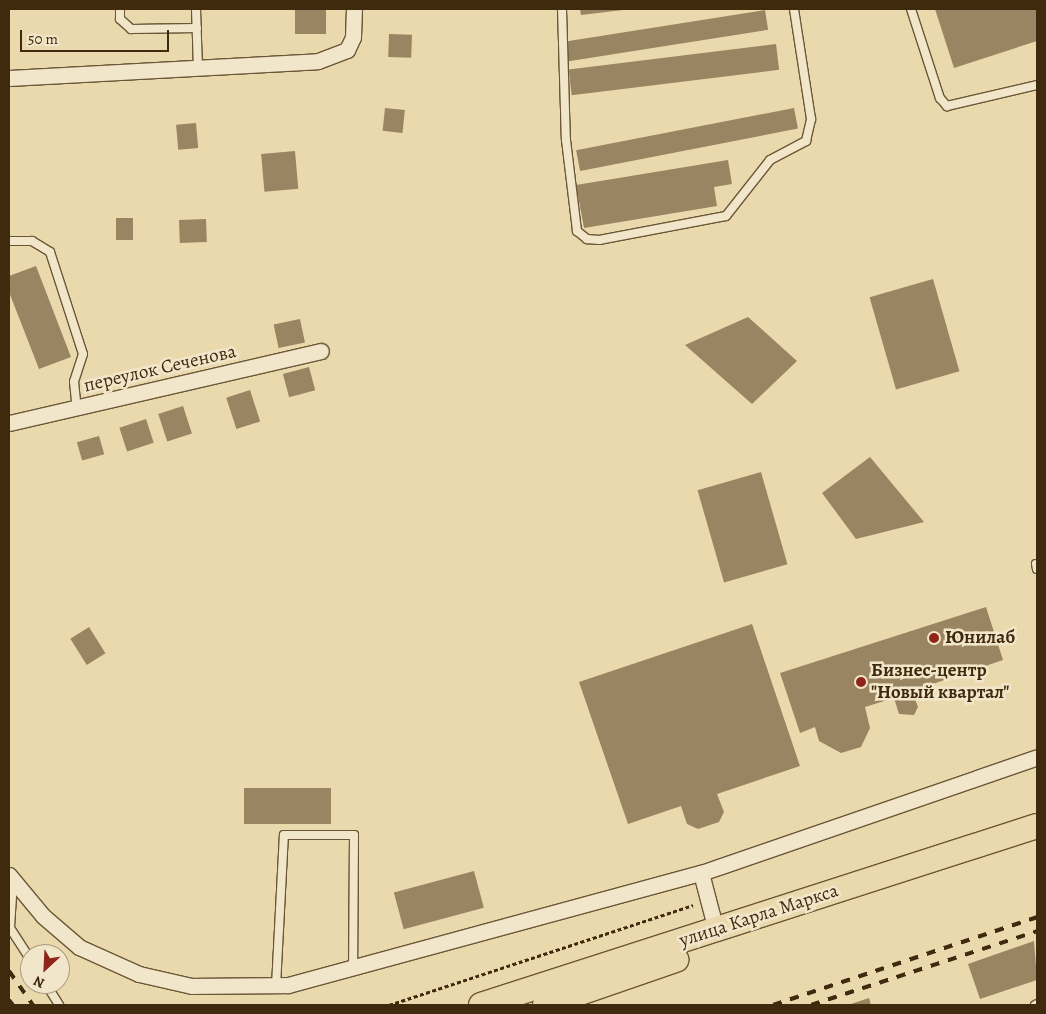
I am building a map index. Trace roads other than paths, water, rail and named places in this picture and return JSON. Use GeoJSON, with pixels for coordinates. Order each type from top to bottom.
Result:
{"type":"FeatureCollection","features":[{"type":"Feature","properties":{"kind":"main road","name":"улица Карла Маркса"},"geometry":{"type":"LineString","coordinates":[[481,1005],[1037,826]]}},
{"type":"Feature","properties":{"kind":"main road","name":"улица Карла Маркса"},"geometry":{"type":"LineString","coordinates":[[545,1005],[1037,842]]}},
{"type":"Feature","properties":{"kind":"street"},"geometry":{"type":"LineString","coordinates":[[9,78],[198,68],[332,58],[347,50],[354,15]]}},
{"type":"Feature","properties":{"kind":"street","name":"переулок Сеченова"},"geometry":{"type":"LineString","coordinates":[[9,423],[321,352]]}},
{"type":"Feature","properties":{"kind":"street"},"geometry":{"type":"LineString","coordinates":[[11,878],[79,946],[139,974],[192,986],[276,986],[701,873],[1037,757]]}},
{"type":"Feature","properties":{"kind":"street"},"geometry":{"type":"LineString","coordinates":[[701,873],[716,930]]}},
{"type":"Feature","properties":{"kind":"lane"},"geometry":{"type":"LineString","coordinates":[[120,9],[124,26],[130,29],[196,28]]}},
{"type":"Feature","properties":{"kind":"lane"},"geometry":{"type":"LineString","coordinates":[[196,9],[198,68]]}},
{"type":"Feature","properties":{"kind":"lane"},"geometry":{"type":"LineString","coordinates":[[562,9],[566,140],[577,231],[587,239],[599,240],[726,216],[770,160],[806,141],[812,120],[794,9]]}},
{"type":"Feature","properties":{"kind":"lane"},"geometry":{"type":"LineString","coordinates":[[911,9],[940,98],[947,106],[1037,85]]}},
{"type":"Feature","properties":{"kind":"lane"},"geometry":{"type":"LineString","coordinates":[[9,242],[32,241],[50,252],[83,354],[74,382],[77,409]]}},
{"type":"Feature","properties":{"kind":"lane"},"geometry":{"type":"LineString","coordinates":[[276,986],[284,835],[354,835],[353,967]]}},
{"type":"Feature","properties":{"kind":"lane"},"geometry":{"type":"LineString","coordinates":[[11,878],[10,928],[20,944]]}},
{"type":"Feature","properties":{"kind":"lane"},"geometry":{"type":"LineString","coordinates":[[52,994],[59,1005]]}},
{"type":"Feature","properties":{"kind":"railway"},"geometry":{"type":"LineString","coordinates":[[773,1005],[1037,917]]}},
{"type":"Feature","properties":{"kind":"railway"},"geometry":{"type":"LineString","coordinates":[[811,1005],[1037,931]]}},
{"type":"Feature","properties":{"kind":"railway"},"geometry":{"type":"LineString","coordinates":[[9,971],[33,1005]]}},
{"type":"Feature","properties":{"kind":"railway"},"geometry":{"type":"LineString","coordinates":[[9,1000],[13,1005]]}},
{"type":"Feature","properties":{"kind":"place","name":"Юнилаб"},"geometry":{"type":"Point","coordinates":[934,638]}},
{"type":"Feature","properties":{"kind":"place","name":"Бизнес-центр \"Новый квартал\""},"geometry":{"type":"Point","coordinates":[861,682]}}]}
